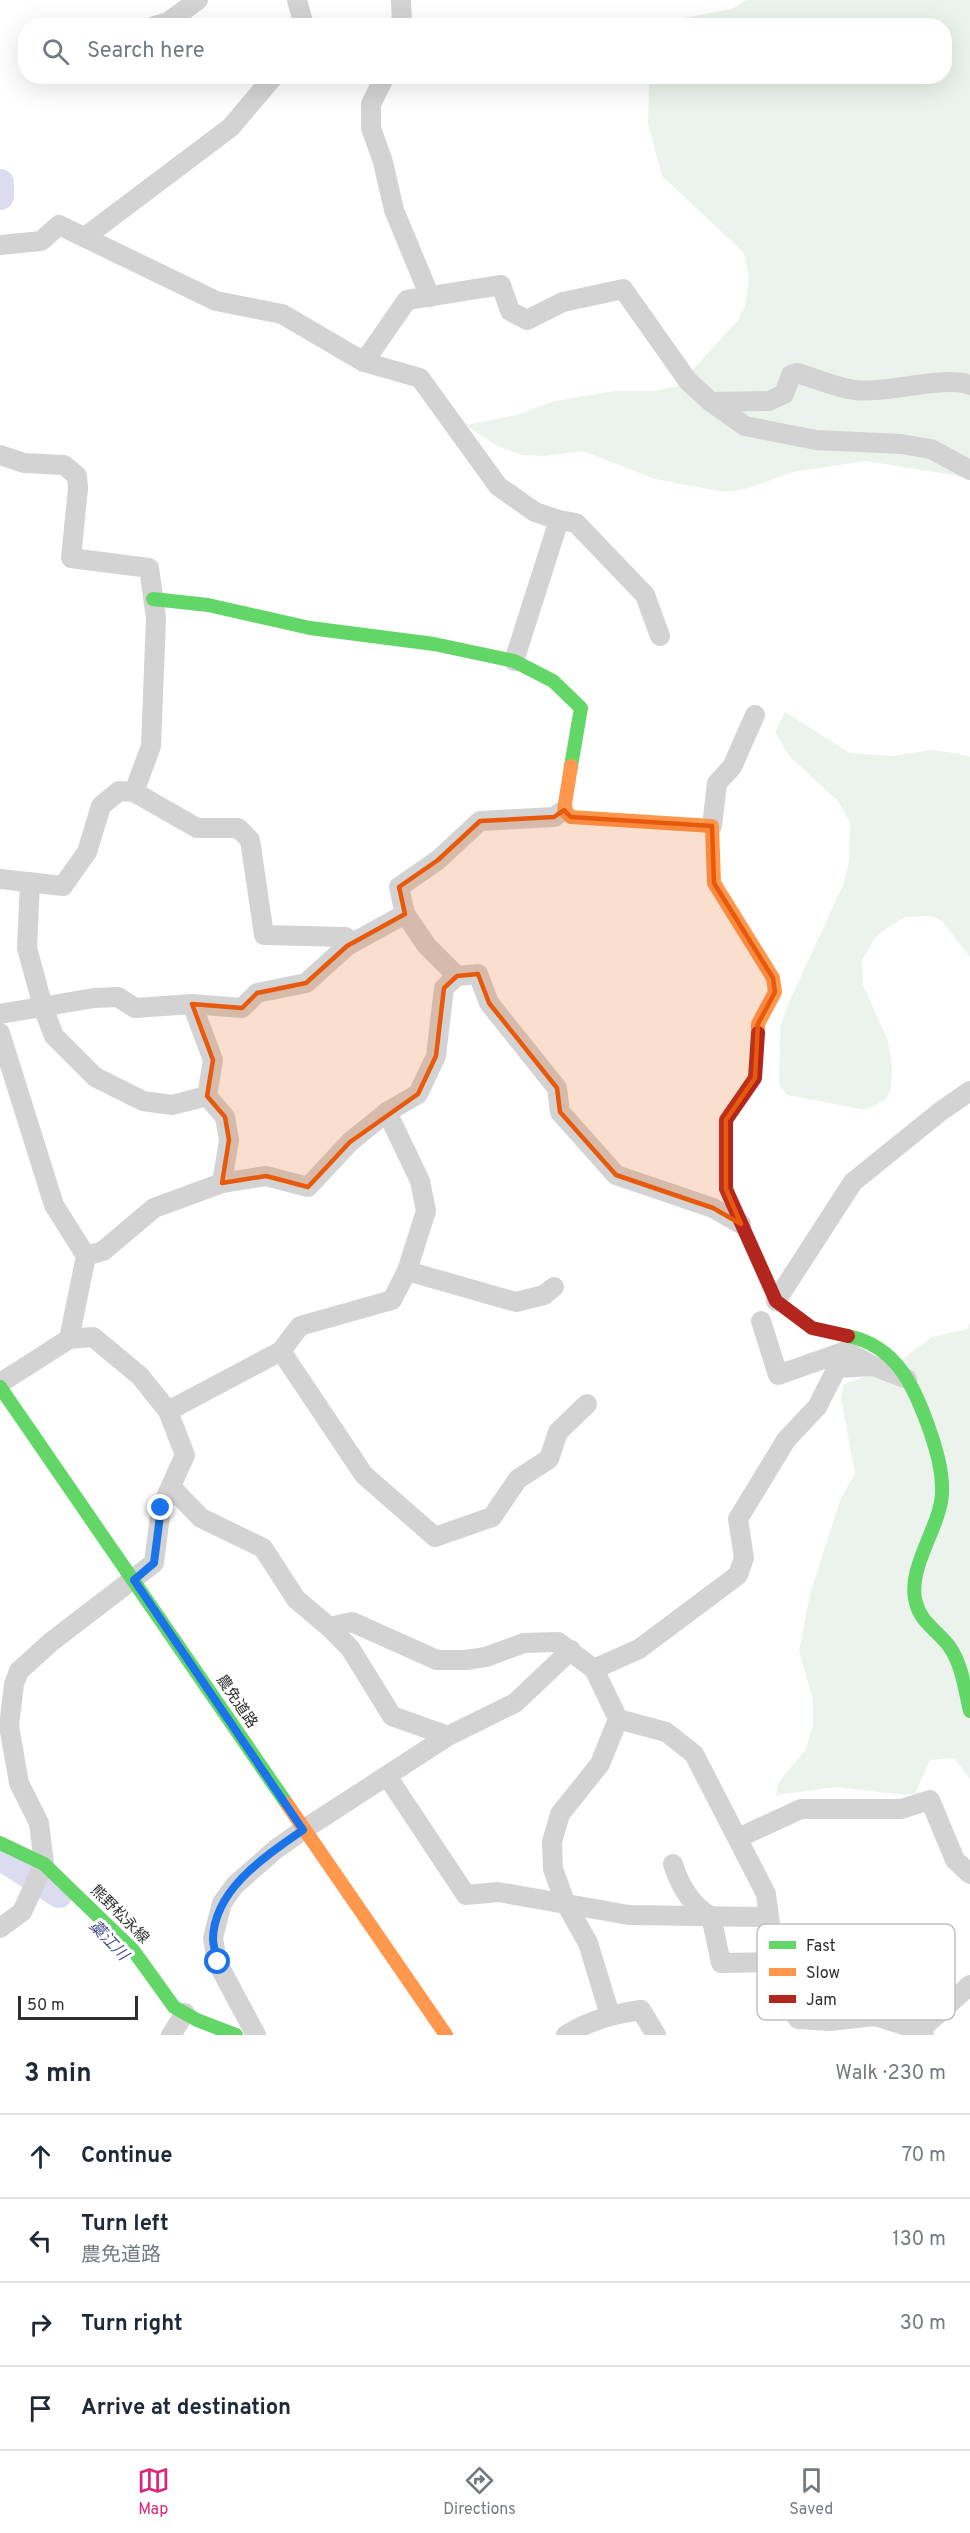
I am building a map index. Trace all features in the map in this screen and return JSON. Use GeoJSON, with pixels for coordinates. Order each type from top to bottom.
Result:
{"type":"FeatureCollection","features":[{"type":"Feature","properties":{"kind":"street"},"geometry":{"type":"LineString","coordinates":[[173,18],[198,0]]}},
{"type":"Feature","properties":{"kind":"street"},"geometry":{"type":"LineString","coordinates":[[297,0],[302,18]]}},
{"type":"Feature","properties":{"kind":"street"},"geometry":{"type":"LineString","coordinates":[[401,0],[402,18]]}},
{"type":"Feature","properties":{"kind":"street"},"geometry":{"type":"LineString","coordinates":[[85,237],[231,127],[267,84]]}},
{"type":"Feature","properties":{"kind":"street"},"geometry":{"type":"LineString","coordinates":[[381,84],[371,104],[371,128],[383,162],[394,210],[430,297]]}},
{"type":"Feature","properties":{"kind":"street"},"geometry":{"type":"LineString","coordinates":[[0,245],[41,242],[59,225],[216,301],[282,314],[364,362],[420,378],[498,486],[535,512],[576,523],[645,595],[660,636]]}},
{"type":"Feature","properties":{"kind":"street"},"geometry":{"type":"LineString","coordinates":[[364,362],[407,300],[501,285],[510,312],[527,320],[563,302],[623,289],[688,381],[711,402],[745,426],[816,440],[901,444],[931,449],[970,471]]}},
{"type":"Feature","properties":{"kind":"street"},"geometry":{"type":"LineString","coordinates":[[711,402],[769,401],[784,394],[791,375],[797,373],[855,390],[959,381],[970,385]]}},
{"type":"Feature","properties":{"kind":"street"},"geometry":{"type":"LineString","coordinates":[[0,455],[24,463],[64,465],[77,476],[78,488],[71,558],[149,568],[156,618],[151,746],[134,792]]}},
{"type":"Feature","properties":{"kind":"street"},"geometry":{"type":"LineString","coordinates":[[514,661],[559,520]]}},
{"type":"Feature","properties":{"kind":"street"},"geometry":{"type":"LineString","coordinates":[[153,598],[208,605],[310,628],[435,644],[514,661],[553,681],[581,708],[564,810],[554,817],[480,821],[438,860],[399,886],[405,914],[427,946],[457,976]]}},
{"type":"Feature","properties":{"kind":"street"},"geometry":{"type":"LineString","coordinates":[[755,715],[732,767],[717,783],[712,826],[714,883],[773,978],[776,992],[758,1024],[755,1077],[726,1120],[726,1189],[777,1301],[812,1328],[855,1337],[877,1347],[896,1363],[916,1392],[940,1461],[942,1494],[936,1521],[925,1546],[915,1580],[915,1602],[923,1620],[949,1646],[958,1663],[970,1711]]}},
{"type":"Feature","properties":{"kind":"street"},"geometry":{"type":"LineString","coordinates":[[0,879],[63,886],[87,852],[101,806],[119,791],[134,792],[197,828],[238,828],[250,840],[264,935],[346,937],[347,946]]}},
{"type":"Feature","properties":{"kind":"street"},"geometry":{"type":"LineString","coordinates":[[564,810],[571,817],[712,826]]}},
{"type":"Feature","properties":{"kind":"street"},"geometry":{"type":"LineString","coordinates":[[30,882],[27,948],[43,1007],[54,1036],[95,1077],[143,1101],[172,1105],[207,1096]]}},
{"type":"Feature","properties":{"kind":"street"},"geometry":{"type":"LineString","coordinates":[[0,1014],[94,998],[118,998],[135,1008],[192,1004],[242,1008],[257,993],[306,983],[347,946],[405,914]]}},
{"type":"Feature","properties":{"kind":"street"},"geometry":{"type":"LineString","coordinates":[[86,1256],[103,1251],[154,1208],[222,1183],[266,1176],[308,1187],[350,1142],[387,1112],[418,1094],[436,1056],[444,988],[457,976],[478,974],[489,1003],[557,1088],[561,1112],[616,1175],[713,1208],[741,1224]]}},
{"type":"Feature","properties":{"kind":"street"},"geometry":{"type":"LineString","coordinates":[[192,1004],[213,1060],[207,1096]]}},
{"type":"Feature","properties":{"kind":"street"},"geometry":{"type":"LineString","coordinates":[[0,1033],[54,1205],[86,1256],[69,1339]]}},
{"type":"Feature","properties":{"kind":"street"},"geometry":{"type":"LineString","coordinates":[[777,1301],[853,1182],[941,1111],[970,1091]]}},
{"type":"Feature","properties":{"kind":"street"},"geometry":{"type":"LineString","coordinates":[[207,1096],[225,1117],[229,1140],[222,1183]]}},
{"type":"Feature","properties":{"kind":"street"},"geometry":{"type":"LineString","coordinates":[[168,1411],[281,1351],[300,1326],[392,1300],[407,1271],[426,1211],[420,1181],[387,1112]]}},
{"type":"Feature","properties":{"kind":"street"},"geometry":{"type":"LineString","coordinates":[[407,1271],[516,1302],[544,1295],[554,1287]]}},
{"type":"Feature","properties":{"kind":"street"},"geometry":{"type":"LineString","coordinates":[[761,1321],[778,1375],[846,1351],[873,1366],[907,1379]]}},
{"type":"Feature","properties":{"kind":"street"},"geometry":{"type":"LineString","coordinates":[[0,1383],[69,1339],[93,1337],[140,1376],[168,1411],[185,1455],[161,1508],[154,1563],[51,1642],[19,1671],[14,1684],[9,1726],[19,1783],[39,1823],[39,1874],[22,1912],[0,1928]]}},
{"type":"Feature","properties":{"kind":"street"},"geometry":{"type":"LineString","coordinates":[[281,1351],[364,1475],[435,1537],[492,1518],[518,1479],[549,1459],[558,1432],[587,1404]]}},
{"type":"Feature","properties":{"kind":"street"},"geometry":{"type":"LineString","coordinates":[[594,1669],[639,1649],[738,1575],[744,1558],[738,1519],[786,1440],[817,1407],[837,1368],[873,1366]]}},
{"type":"Feature","properties":{"kind":"street","name":"農免道路"},"geometry":{"type":"LineString","coordinates":[[0,1388],[446,2035]]}},
{"type":"Feature","properties":{"kind":"street"},"geometry":{"type":"LineString","coordinates":[[171,1486],[201,1518],[263,1548],[296,1599],[330,1627],[350,1648],[392,1716],[448,1736]]}},
{"type":"Feature","properties":{"kind":"street"},"geometry":{"type":"LineString","coordinates":[[330,1627],[352,1622],[437,1660],[486,1657],[524,1643],[558,1642],[594,1669],[618,1719],[600,1764],[560,1814],[552,1842],[553,1869],[565,1902],[588,1943],[610,2015]]}},
{"type":"Feature","properties":{"kind":"street"},"geometry":{"type":"LineString","coordinates":[[256,2035],[218,1962],[213,1938],[222,1903],[235,1885],[276,1849],[303,1830],[448,1736],[515,1703],[571,1650]]}},
{"type":"Feature","properties":{"kind":"street"},"geometry":{"type":"LineString","coordinates":[[618,1719],[666,1732],[694,1754],[766,1894],[770,1924]]}},
{"type":"Feature","properties":{"kind":"street"},"geometry":{"type":"LineString","coordinates":[[387,1776],[466,1894],[498,1892],[629,1915],[769,1917]]}},
{"type":"Feature","properties":{"kind":"street"},"geometry":{"type":"LineString","coordinates":[[738,1839],[801,1809],[901,1809],[930,1800],[955,1860],[970,1874]]}},
{"type":"Feature","properties":{"kind":"street","name":"熊野松永線"},"geometry":{"type":"LineString","coordinates":[[0,1843],[133,1950],[174,2007],[178,2024],[196,2020],[236,2035]]}},
{"type":"Feature","properties":{"kind":"street"},"geometry":{"type":"LineString","coordinates":[[673,1864],[678,1881],[702,1911],[711,1916],[721,1963],[757,1962]]}},
{"type":"Feature","properties":{"kind":"street"},"geometry":{"type":"LineString","coordinates":[[955,2000],[970,1985]]}},
{"type":"Feature","properties":{"kind":"street"},"geometry":{"type":"LineString","coordinates":[[566,2035],[590,2021],[641,2010],[656,2035]]}},
{"type":"Feature","properties":{"kind":"street"},"geometry":{"type":"LineString","coordinates":[[814,2020],[839,2020]]}},
{"type":"Feature","properties":{"kind":"street"},"geometry":{"type":"LineString","coordinates":[[887,2020],[922,2032],[934,2020]]}},
{"type":"Feature","properties":{"kind":"highlighted area"},"geometry":{"type":"Polygon","coordinates":[[[564,810],[571,817],[712,826],[714,883],[773,978],[775,992],[758,1024],[755,1078],[726,1120],[726,1189],[741,1224],[713,1208],[616,1175],[560,1112],[557,1088],[489,1003],[478,974],[457,976],[444,988],[436,1056],[418,1094],[350,1142],[308,1187],[266,1176],[222,1183],[229,1140],[225,1117],[207,1096],[213,1060],[192,1004],[242,1008],[257,993],[306,983],[347,946],[405,914],[399,887],[438,860],[480,821],[554,817],[564,810]]]}},
{"type":"Feature","properties":{"kind":"shaded area"},"geometry":{"type":"Polygon","coordinates":[[[746,0],[970,0],[970,478],[866,461],[793,472],[746,489],[724,492],[655,479],[583,451],[545,456],[522,455],[497,446],[466,425],[517,415],[551,402],[614,391],[653,391],[678,386],[739,319],[745,306],[749,278],[744,253],[662,176],[648,124],[649,84],[952,84],[952,18],[683,18],[732,9],[746,0]]]}},
{"type":"Feature","properties":{"kind":"shaded area"},"geometry":{"type":"Polygon","coordinates":[[[785,712],[850,753],[892,756],[930,750],[970,757],[970,957],[942,921],[930,916],[905,917],[874,939],[862,960],[863,985],[888,1041],[892,1065],[891,1090],[885,1100],[866,1110],[787,1095],[779,1084],[780,1028],[786,1009],[843,885],[849,861],[850,822],[838,801],[789,756],[775,732],[785,712]]]}},
{"type":"Feature","properties":{"kind":"shaded area"},"geometry":{"type":"Polygon","coordinates":[[[970,1322],[970,1779],[954,1758],[930,1760],[915,1794],[903,1795],[837,1787],[776,1795],[779,1782],[806,1749],[813,1725],[813,1700],[799,1651],[810,1594],[841,1498],[855,1474],[841,1398],[844,1384],[891,1367],[932,1337],[968,1329],[970,1322]]]}},
{"type":"Feature","properties":{"kind":"waterway"},"geometry":{"type":"LineString","coordinates":[[0,183],[0,196]]}},
{"type":"Feature","properties":{"kind":"waterway","name":"藁江川"},"geometry":{"type":"LineString","coordinates":[[0,1856],[59,1894]]}},
{"type":"Feature","properties":{"kind":"traffic: fast"},"geometry":{"type":"LineString","coordinates":[[153,599],[208,605],[310,628],[434,644],[514,661],[553,681],[581,708],[571,766]]}},
{"type":"Feature","properties":{"kind":"traffic: fast"},"geometry":{"type":"LineString","coordinates":[[848,1336],[865,1341],[892,1359],[911,1385],[933,1439],[940,1470],[942,1494],[936,1521],[919,1563],[914,1590],[918,1610],[949,1646],[957,1661],[970,1711]]}},
{"type":"Feature","properties":{"kind":"traffic: fast"},"geometry":{"type":"LineString","coordinates":[[0,1387],[287,1804]]}},
{"type":"Feature","properties":{"kind":"traffic: fast"},"geometry":{"type":"LineString","coordinates":[[0,1843],[44,1864],[133,1950],[174,2007],[197,2020],[236,2035]]}},
{"type":"Feature","properties":{"kind":"traffic: slow"},"geometry":{"type":"LineString","coordinates":[[571,766],[564,810],[571,817],[712,826],[714,883],[773,978],[775,992],[758,1024],[758,1033]]}},
{"type":"Feature","properties":{"kind":"traffic: slow"},"geometry":{"type":"LineString","coordinates":[[287,1804],[446,2035]]}},
{"type":"Feature","properties":{"kind":"traffic: jam"},"geometry":{"type":"LineString","coordinates":[[758,1033],[755,1078],[726,1120],[726,1189],[776,1301],[812,1328],[848,1336]]}},
{"type":"Feature","properties":{"kind":"route"},"geometry":{"type":"LineString","coordinates":[[161,1508],[154,1563],[134,1580],[303,1830],[276,1849],[235,1885],[222,1903],[213,1938],[218,1962]]}}]}
